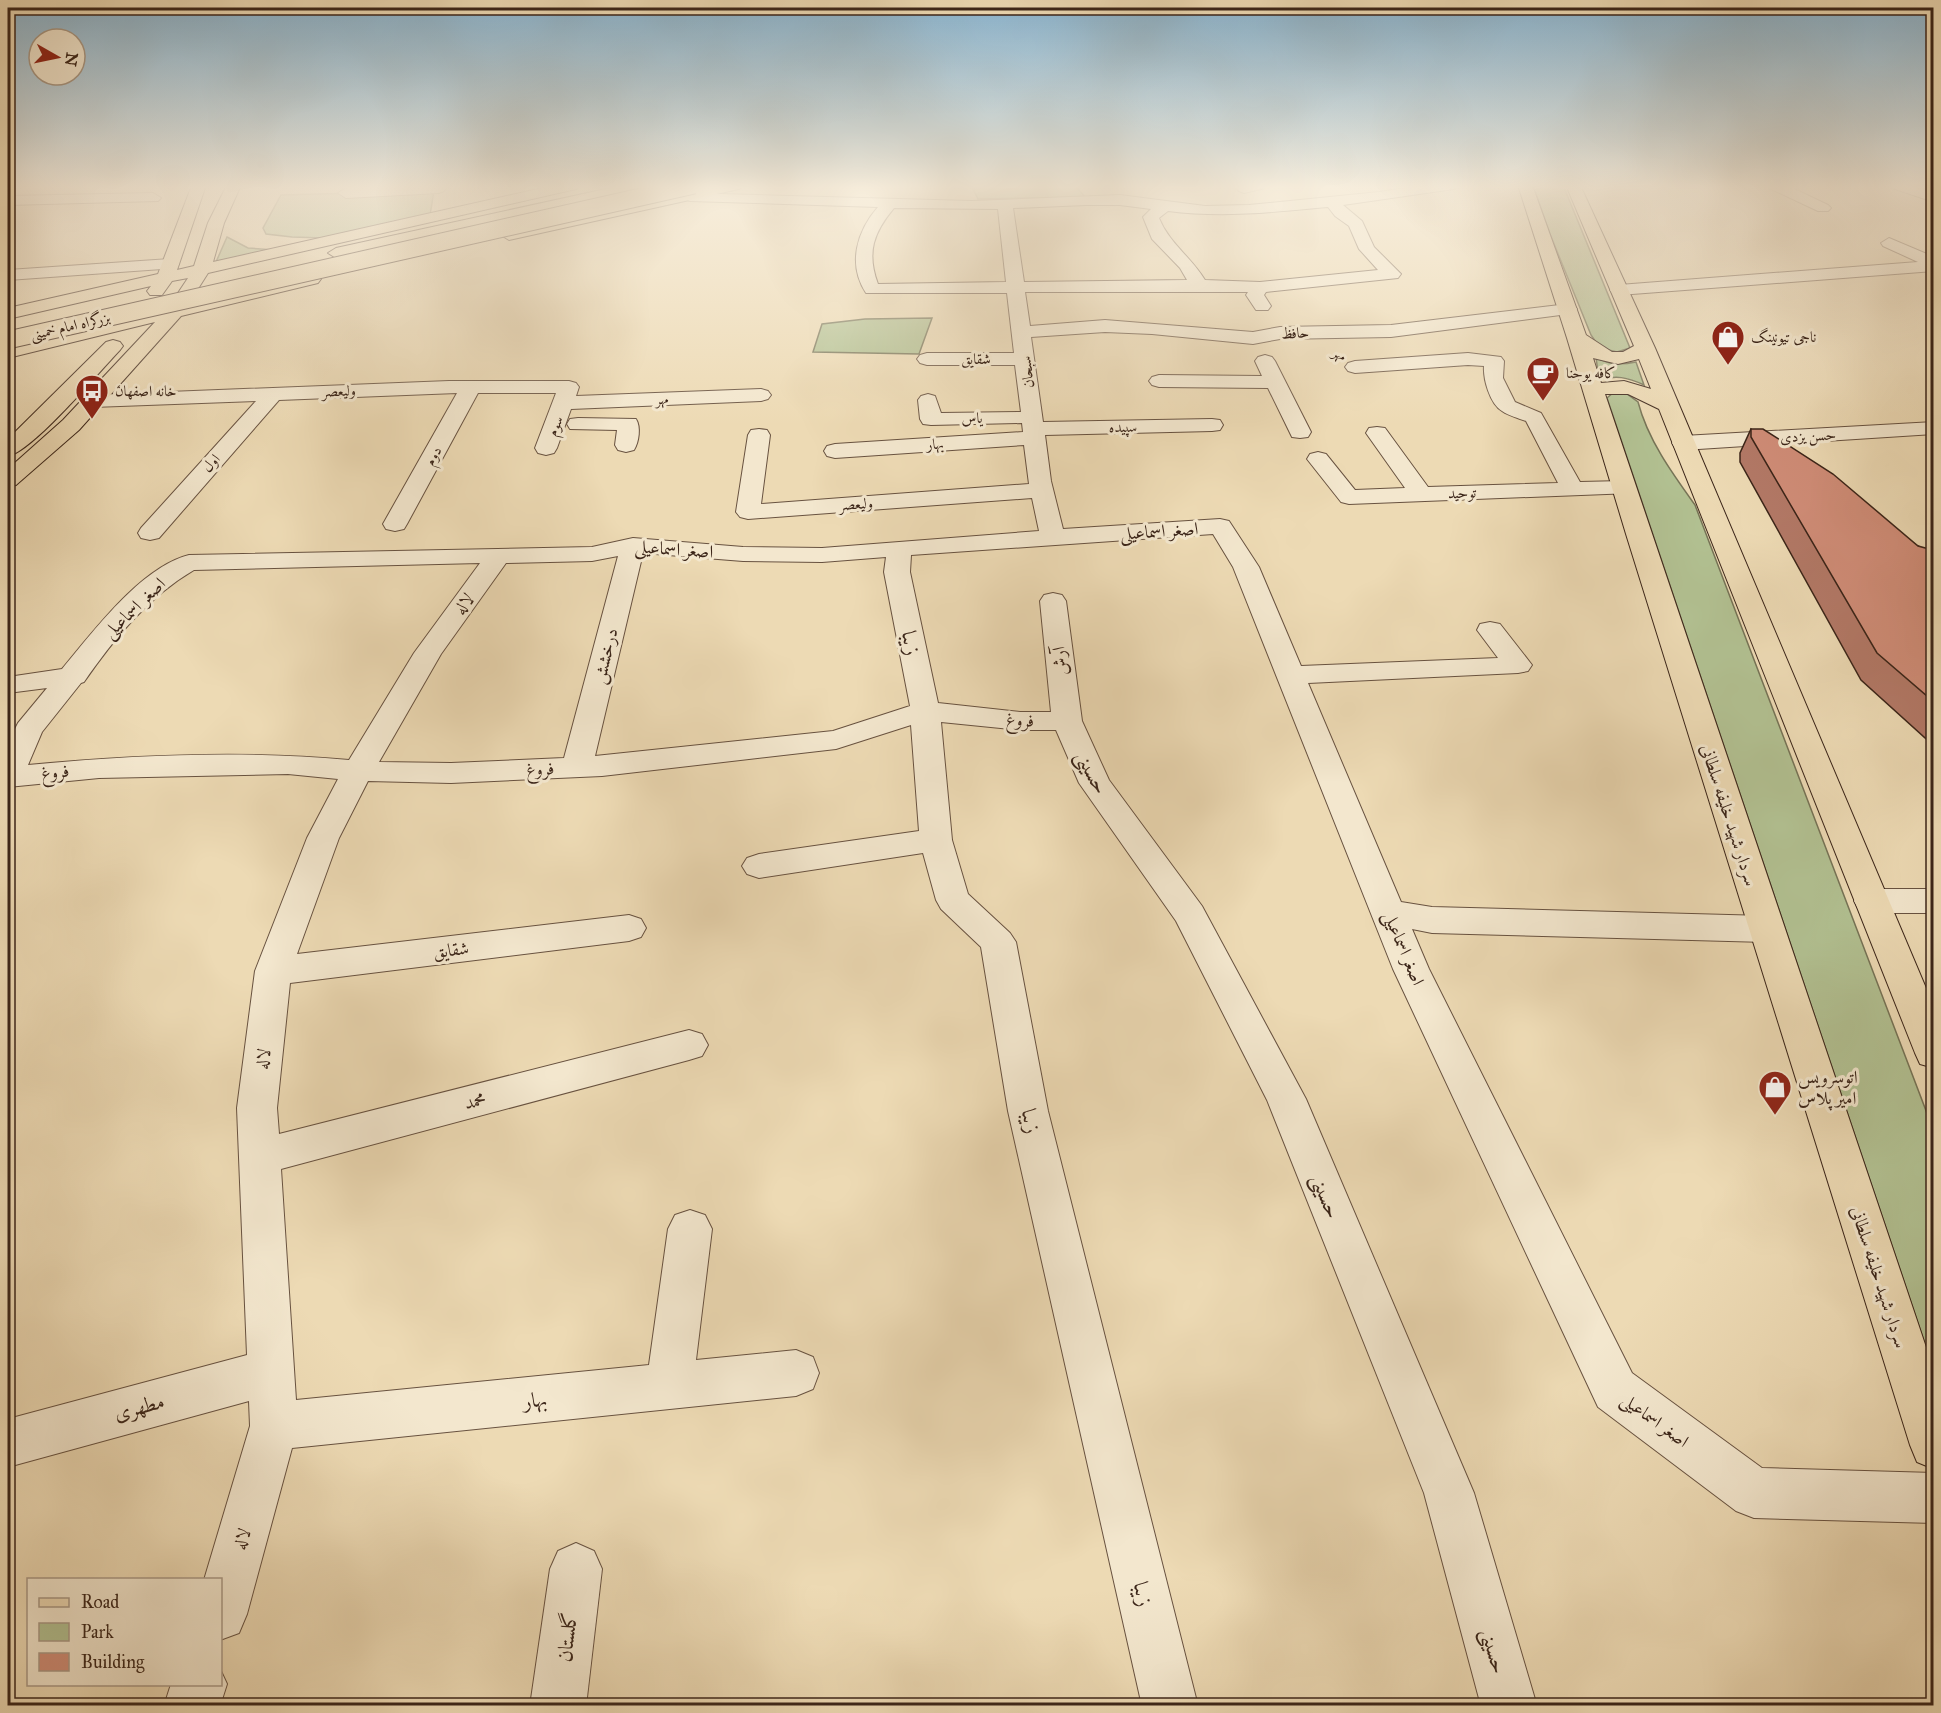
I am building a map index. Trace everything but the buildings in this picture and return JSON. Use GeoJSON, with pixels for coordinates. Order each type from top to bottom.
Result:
{"type":"FeatureCollection","features":[{"type":"Feature","properties":{"kind":"main road"},"geometry":{"type":"LineString","coordinates":[[8,450],[95,366],[132,324],[170,265]]}},
{"type":"Feature","properties":{"kind":"main road"},"geometry":{"type":"LineString","coordinates":[[8,480],[70,425],[173,314],[203,265]]}},
{"type":"Feature","properties":{"kind":"main road"},"geometry":{"type":"LineString","coordinates":[[8,313],[168,270],[202,269],[220,265]]}},
{"type":"Feature","properties":{"kind":"main road","name":"بزرگراه امام خمینی"},"geometry":{"type":"LineString","coordinates":[[8,326],[282,265]]}},
{"type":"Feature","properties":{"kind":"main road","name":"بزرگراه امام خمینی"},"geometry":{"type":"LineString","coordinates":[[8,340],[338,265]]}},
{"type":"Feature","properties":{"kind":"main road"},"geometry":{"type":"LineString","coordinates":[[8,352],[370,265]]}},
{"type":"Feature","properties":{"kind":"main road","name":"سردار شهید خلیفه سلطانی"},"geometry":{"type":"LineString","coordinates":[[1553,265],[1934,1445]]}},
{"type":"Feature","properties":{"kind":"main road"},"geometry":{"type":"LineString","coordinates":[[1610,265],[1934,1053]]}},
{"type":"Feature","properties":{"kind":"main road"},"geometry":{"type":"LineString","coordinates":[[156,332],[179,319],[225,301]]}},
{"type":"Feature","properties":{"kind":"main road"},"geometry":{"type":"LineString","coordinates":[[1573,323],[1594,352],[1611,358],[1632,357],[1645,348]]}},
{"type":"Feature","properties":{"kind":"main road"},"geometry":{"type":"LineString","coordinates":[[32,346],[56,345],[72,348],[84,355],[95,366]]}},
{"type":"Feature","properties":{"kind":"main road"},"geometry":{"type":"LineString","coordinates":[[75,385],[109,384]]}},
{"type":"Feature","properties":{"kind":"main road"},"geometry":{"type":"LineString","coordinates":[[1594,391],[1612,385],[1628,387],[1668,405]]}},
{"type":"Feature","properties":{"kind":"street"},"geometry":{"type":"LineString","coordinates":[[865,265],[868,282],[872,289],[1199,285],[1260,287],[1392,274],[1383,265]]}},
{"type":"Feature","properties":{"kind":"street","name":"سبحان"},"geometry":{"type":"LineString","coordinates":[[1020,265],[1017,288],[1033,428],[1042,490],[1053,539]]}},
{"type":"Feature","properties":{"kind":"street"},"geometry":{"type":"LineString","coordinates":[[1164,265],[1187,265],[1199,285]]}},
{"type":"Feature","properties":{"kind":"street"},"geometry":{"type":"LineString","coordinates":[[1620,290],[1927,265]]}},
{"type":"Feature","properties":{"kind":"street"},"geometry":{"type":"LineString","coordinates":[[1912,267],[1934,280]]}},
{"type":"Feature","properties":{"kind":"street"},"geometry":{"type":"LineString","coordinates":[[8,275],[168,270]]}},
{"type":"Feature","properties":{"kind":"street"},"geometry":{"type":"LineString","coordinates":[[1260,287],[1255,295],[1280,333]]}},
{"type":"Feature","properties":{"kind":"street","name":"حافظ"},"geometry":{"type":"LineString","coordinates":[[1023,332],[1105,326],[1152,327],[1253,338],[1280,333],[1573,323]]}},
{"type":"Feature","properties":{"kind":"street","name":"مهر"},"geometry":{"type":"LineString","coordinates":[[1305,332],[1349,357],[1365,385]]}},
{"type":"Feature","properties":{"kind":"street"},"geometry":{"type":"LineString","coordinates":[[1253,338],[1300,432]]}},
{"type":"Feature","properties":{"kind":"street","name":"شقایق"},"geometry":{"type":"LineString","coordinates":[[927,359],[1025,359]]}},
{"type":"Feature","properties":{"kind":"street"},"geometry":{"type":"LineString","coordinates":[[1355,367],[1468,359],[1494,360],[1493,378],[1507,406],[1534,417],[1573,490]]}},
{"type":"Feature","properties":{"kind":"street"},"geometry":{"type":"LineString","coordinates":[[1159,381],[1275,382]]}},
{"type":"Feature","properties":{"kind":"street","name":"ولیعصر"},"geometry":{"type":"LineString","coordinates":[[93,401],[471,387],[569,387],[564,404]]}},
{"type":"Feature","properties":{"kind":"street","name":"دوم"},"geometry":{"type":"LineString","coordinates":[[395,525],[471,387]]}},
{"type":"Feature","properties":{"kind":"street","name":"اول"},"geometry":{"type":"LineString","coordinates":[[150,533],[273,394]]}},
{"type":"Feature","properties":{"kind":"street","name":"مهر"},"geometry":{"type":"LineString","coordinates":[[564,404],[761,395]]}},
{"type":"Feature","properties":{"kind":"street","name":"یاس"},"geometry":{"type":"LineString","coordinates":[[928,400],[931,419],[1033,428]]}},
{"type":"Feature","properties":{"kind":"street","name":"سوم"},"geometry":{"type":"LineString","coordinates":[[546,448],[564,404]]}},
{"type":"Feature","properties":{"kind":"street"},"geometry":{"type":"LineString","coordinates":[[555,424],[628,424],[626,445]]}},
{"type":"Feature","properties":{"kind":"street","name":"سپیده"},"geometry":{"type":"LineString","coordinates":[[1033,428],[1212,425]]}},
{"type":"Feature","properties":{"kind":"street","name":"بهار"},"geometry":{"type":"LineString","coordinates":[[835,451],[1033,428]]}},
{"type":"Feature","properties":{"kind":"street","name":"حسن یزدی"},"geometry":{"type":"LineString","coordinates":[[1683,443],[1930,431]]}},
{"type":"Feature","properties":{"kind":"street"},"geometry":{"type":"LineString","coordinates":[[1377,433],[1422,495]]}},
{"type":"Feature","properties":{"kind":"street","name":"ولیعصر"},"geometry":{"type":"LineString","coordinates":[[759,435],[748,512],[1042,490]]}},
{"type":"Feature","properties":{"kind":"street"},"geometry":{"type":"LineString","coordinates":[[1749,439],[1780,458]]}},
{"type":"Feature","properties":{"kind":"street","name":"توحید"},"geometry":{"type":"LineString","coordinates":[[1317,459],[1349,497],[1624,488]]}},
{"type":"Feature","properties":{"kind":"street","name":"اصغر اسماعیلی"},"geometry":{"type":"LineString","coordinates":[[8,777],[28,730],[74,676],[115,622],[161,579],[189,563],[592,554],[633,545],[743,555],[822,555],[1220,526],[1246,567],[1411,969],[1615,1390],[1754,1493],[1934,1498]]}},
{"type":"Feature","properties":{"kind":"street","name":"درخشش"},"geometry":{"type":"LineString","coordinates":[[578,768],[633,545]]}},
{"type":"Feature","properties":{"kind":"street","name":"زیبا"},"geometry":{"type":"LineString","coordinates":[[899,548],[897,572],[925,711],[936,840],[953,900],[998,942],[1028,1111],[1170,1706]]}},
{"type":"Feature","properties":{"kind":"street","name":"لاله"},"geometry":{"type":"LineString","coordinates":[[222,1607],[274,1426],[257,1107],[273,971],[323,838],[358,771],[428,653],[499,555]]}},
{"type":"Feature","properties":{"kind":"street","name":"آرش"},"geometry":{"type":"LineString","coordinates":[[1053,601],[1067,721]]}},
{"type":"Feature","properties":{"kind":"street"},"geometry":{"type":"LineString","coordinates":[[1292,675],[1518,665],[1490,630]]}},
{"type":"Feature","properties":{"kind":"street"},"geometry":{"type":"LineString","coordinates":[[8,685],[74,676]]}},
{"type":"Feature","properties":{"kind":"street","name":"فروغ"},"geometry":{"type":"LineString","coordinates":[[8,777],[99,768],[288,764],[358,771],[451,774],[578,768],[836,740],[925,711],[1020,721],[1067,721]]}},
{"type":"Feature","properties":{"kind":"street","name":"حسینی"},"geometry":{"type":"LineString","coordinates":[[1067,721],[1095,783],[1190,915],[1286,1099],[1449,1493],[1509,1706]]}},
{"type":"Feature","properties":{"kind":"street"},"geometry":{"type":"LineString","coordinates":[[759,866],[936,840]]}},
{"type":"Feature","properties":{"kind":"street"},"geometry":{"type":"LineString","coordinates":[[1871,901],[1934,901]]}},
{"type":"Feature","properties":{"kind":"street"},"geometry":{"type":"LineString","coordinates":[[1389,913],[1432,920],[1766,928]]}},
{"type":"Feature","properties":{"kind":"street","name":"شقایق"},"geometry":{"type":"LineString","coordinates":[[273,971],[629,928]]}},
{"type":"Feature","properties":{"kind":"street","name":"محمد"},"geometry":{"type":"LineString","coordinates":[[260,1157],[689,1045]]}},
{"type":"Feature","properties":{"kind":"street"},"geometry":{"type":"LineString","coordinates":[[669,1386],[690,1229]]}},
{"type":"Feature","properties":{"kind":"street","name":"مطهری"},"geometry":{"type":"LineString","coordinates":[[8,1443],[271,1372]]}},
{"type":"Feature","properties":{"kind":"street","name":"بهار"},"geometry":{"type":"LineString","coordinates":[[274,1426],[796,1372]]}},
{"type":"Feature","properties":{"kind":"street","name":"گلستان"},"geometry":{"type":"LineString","coordinates":[[558,1706],[576,1569]]}},
{"type":"Feature","properties":{"kind":"street"},"geometry":{"type":"LineString","coordinates":[[192,1706],[198,1686]]}},
{"type":"Feature","properties":{"kind":"green space"},"geometry":{"type":"Polygon","coordinates":[[[1563,265],[1596,265],[1630,348],[1617,352],[1600,348],[1591,335],[1563,265]]]}},
{"type":"Feature","properties":{"kind":"green space"},"geometry":{"type":"Polygon","coordinates":[[[932,318],[919,354],[813,352],[822,324],[865,319],[932,318]]]}},
{"type":"Feature","properties":{"kind":"green space"},"geometry":{"type":"Polygon","coordinates":[[[1596,357],[1615,364],[1636,362],[1644,385],[1622,378],[1599,380],[1596,357]]]}},
{"type":"Feature","properties":{"kind":"green space"},"geometry":{"type":"Polygon","coordinates":[[[1614,392],[1627,394],[1638,402],[1654,443],[1695,505],[1933,1129],[1933,1368],[1607,398],[1614,392]]]}},
{"type":"Feature","properties":{"kind":"place","name":"ناجی‌ تیونینگ"},"geometry":{"type":"Point","coordinates":[1728,366]}},
{"type":"Feature","properties":{"kind":"place","name":"کافه یوحنا"},"geometry":{"type":"Point","coordinates":[1543,402]}},
{"type":"Feature","properties":{"kind":"place","name":"خانه اصفهان"},"geometry":{"type":"Point","coordinates":[92,420]}},
{"type":"Feature","properties":{"kind":"place","name":"اتوسرويس امير پلاس"},"geometry":{"type":"Point","coordinates":[1775,1116]}}]}
